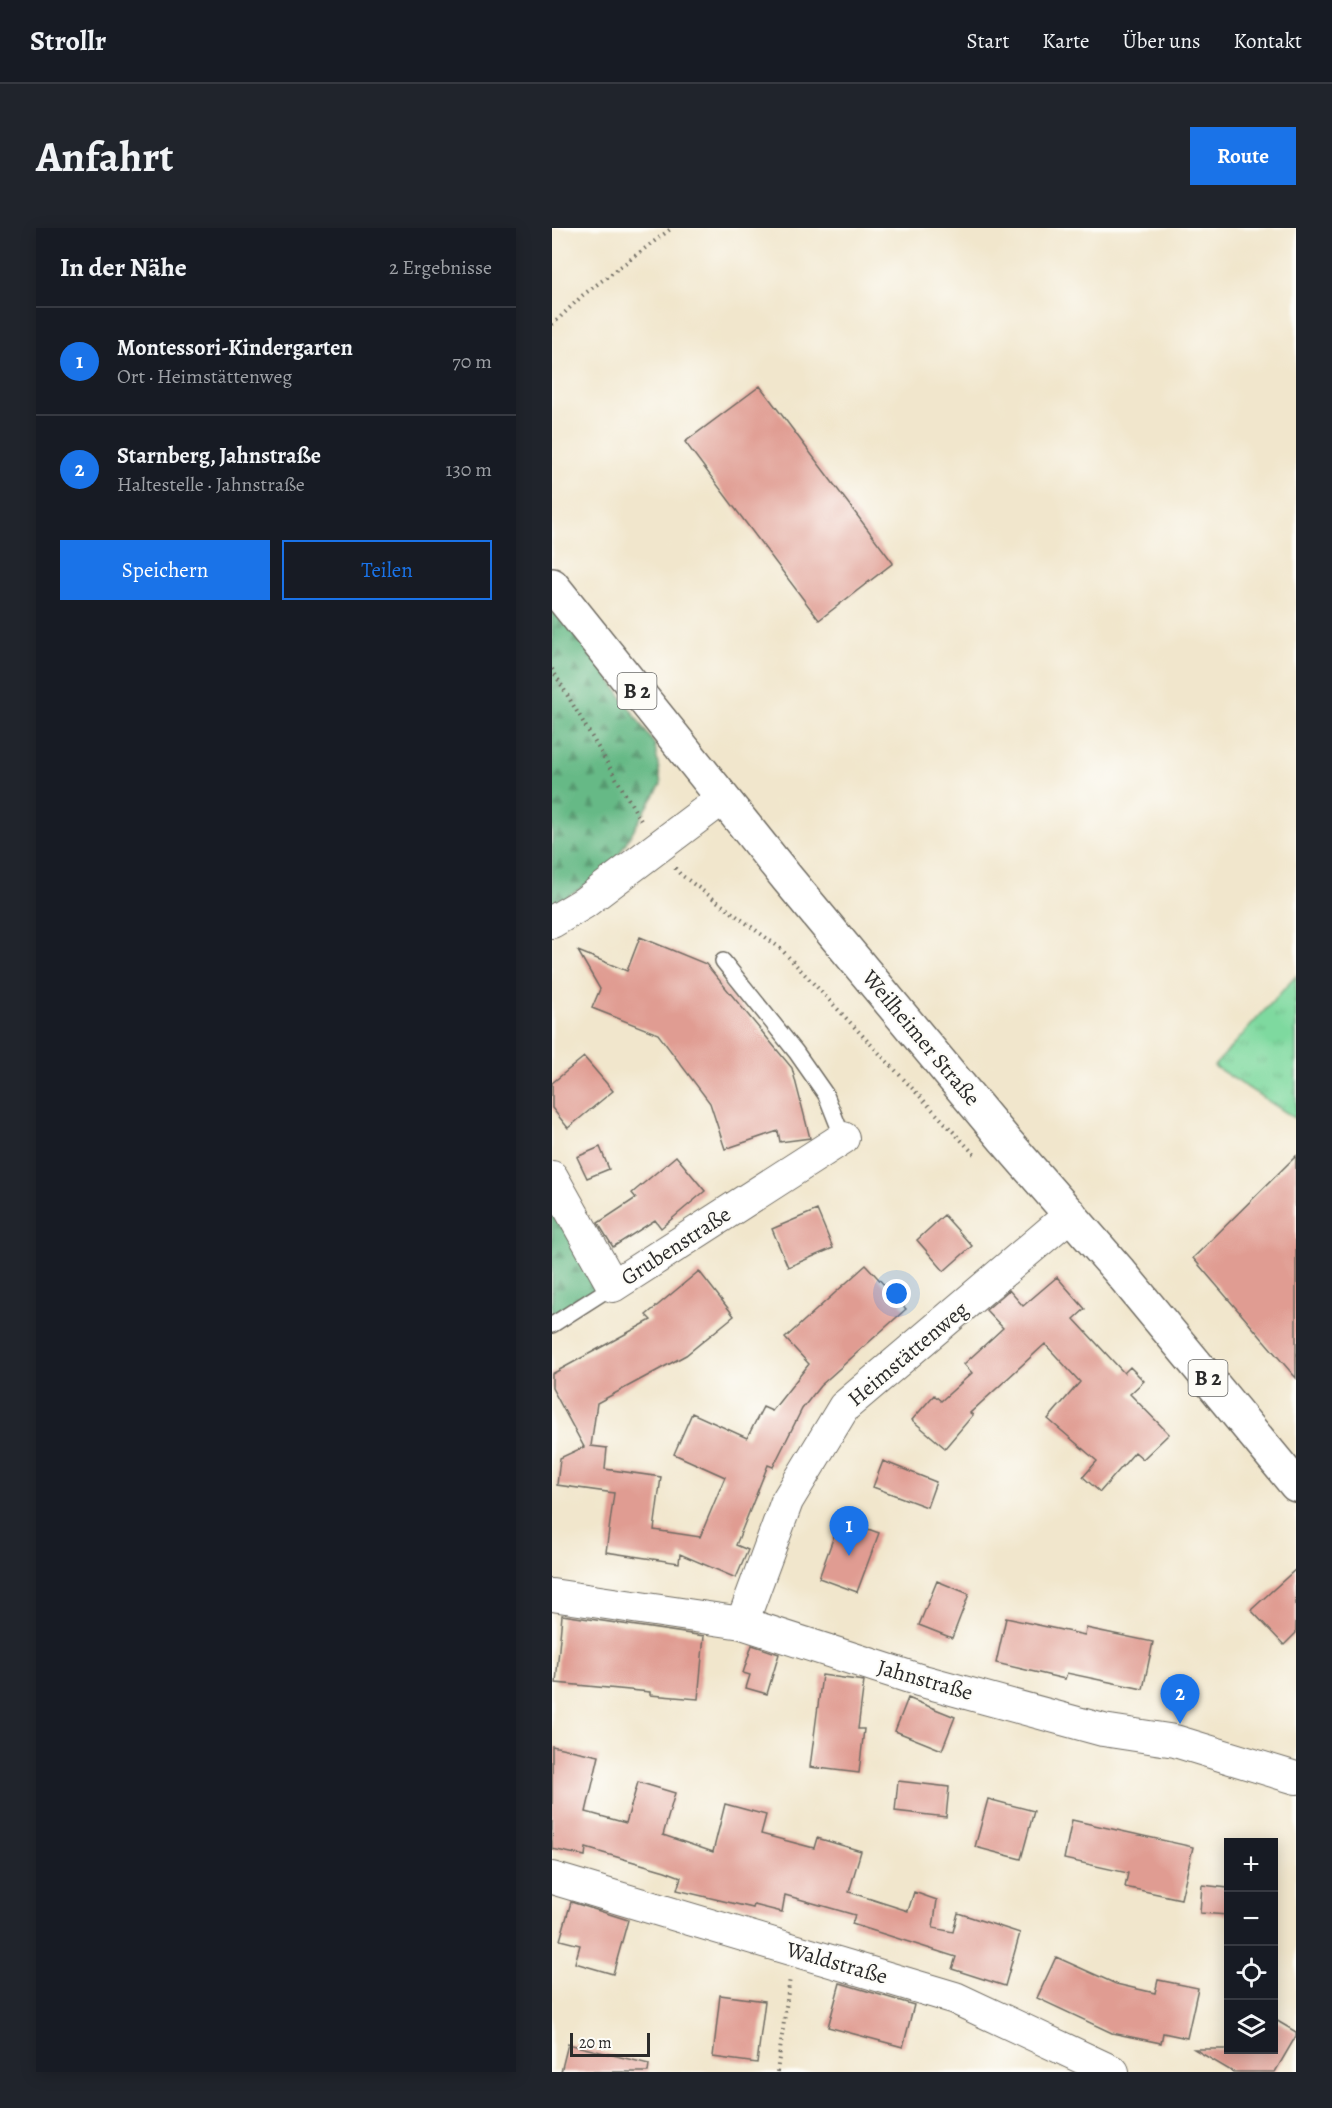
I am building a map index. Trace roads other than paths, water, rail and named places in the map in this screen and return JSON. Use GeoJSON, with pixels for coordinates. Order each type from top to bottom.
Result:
{"type":"FeatureCollection","features":[{"type":"Feature","properties":{"kind":"main road","name":"Weilheimer Straße"},"geometry":{"type":"LineString","coordinates":[[552,585],[787,878],[1296,1485]]}},
{"type":"Feature","properties":{"kind":"street"},"geometry":{"type":"LineString","coordinates":[[552,922],[584,903],[723,798]]}},
{"type":"Feature","properties":{"kind":"street","name":"Grubenstraße"},"geometry":{"type":"LineString","coordinates":[[552,1177],[613,1286],[843,1138]]}},
{"type":"Feature","properties":{"kind":"street","name":"Heimstättenweg"},"geometry":{"type":"LineString","coordinates":[[742,1623],[787,1501],[844,1407],[1071,1214]]}},
{"type":"Feature","properties":{"kind":"street","name":"Jahnstraße"},"geometry":{"type":"LineString","coordinates":[[552,1595],[742,1623],[919,1680],[1103,1730],[1176,1741],[1296,1778]]}},
{"type":"Feature","properties":{"kind":"street","name":"Waldstraße"},"geometry":{"type":"LineString","coordinates":[[552,1878],[955,1998],[1113,2072]]}},
{"type":"Feature","properties":{"kind":"lane"},"geometry":{"type":"LineString","coordinates":[[723,961],[796,1052],[826,1095],[843,1138]]}},
{"type":"Feature","properties":{"kind":"lane"},"geometry":{"type":"LineString","coordinates":[[552,1325],[613,1286]]}},
{"type":"Feature","properties":{"kind":"place","name":"Montessori-Kindergarten"},"geometry":{"type":"Point","coordinates":[849,1556]}},
{"type":"Feature","properties":{"kind":"place","name":"Starnberg, Jahnstraße"},"geometry":{"type":"Point","coordinates":[1180,1724]}}]}
